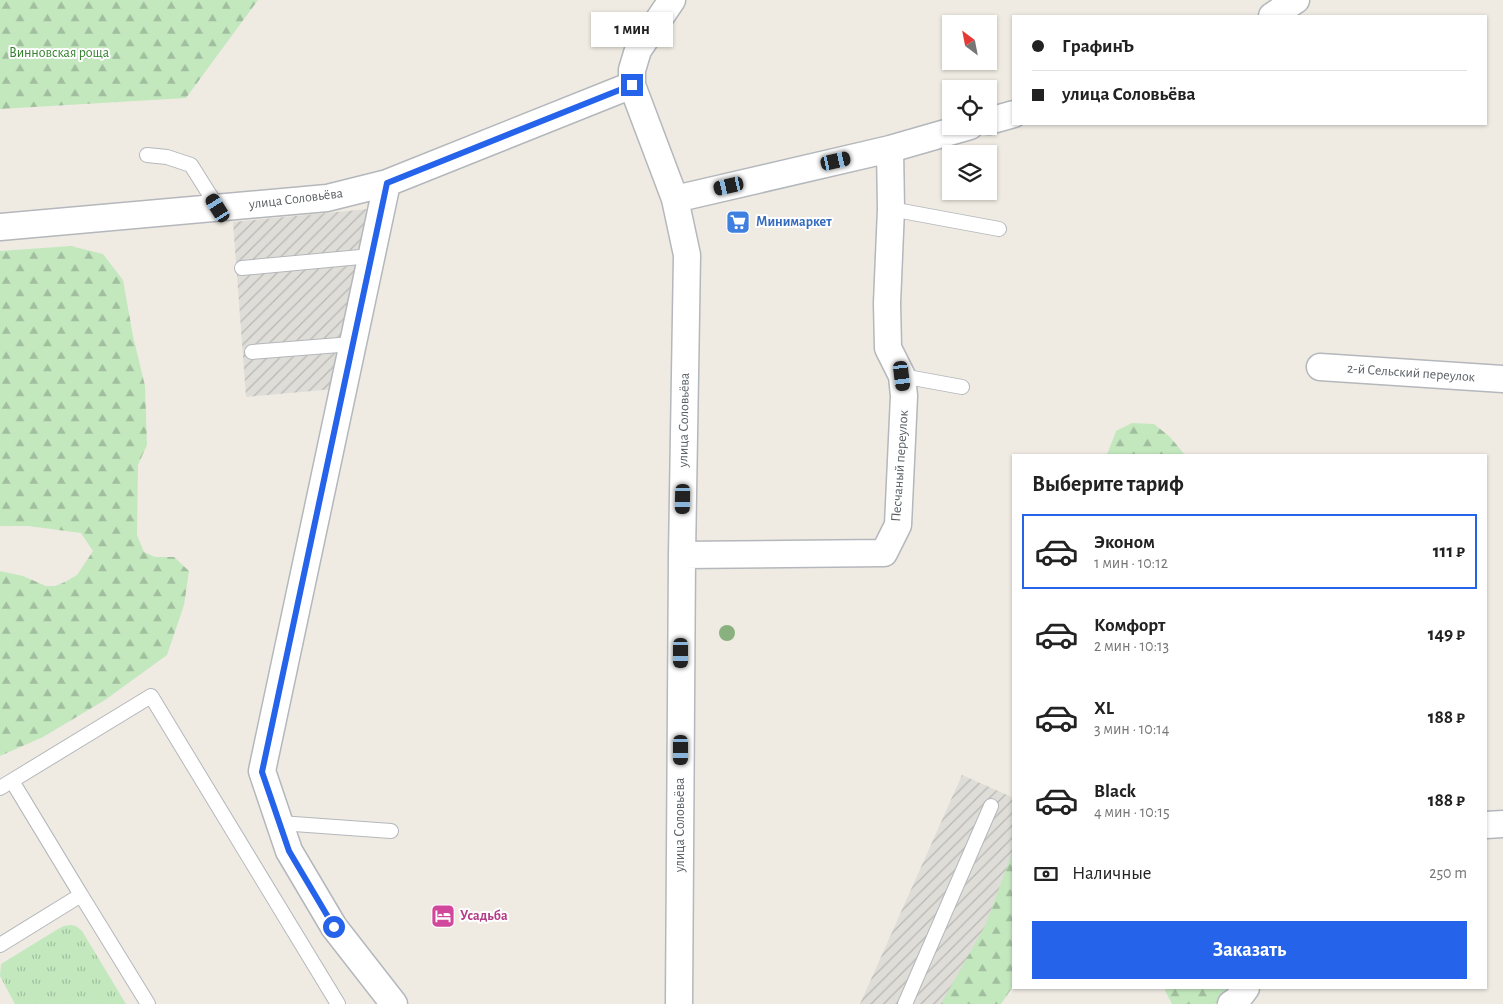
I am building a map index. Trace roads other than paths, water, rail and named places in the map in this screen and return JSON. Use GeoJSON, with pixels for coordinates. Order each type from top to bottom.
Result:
{"type":"FeatureCollection","features":[{"type":"Feature","properties":{"kind":"street","name":"улица Соловьёва"},"geometry":{"type":"LineString","coordinates":[[672,0],[638,50],[632,70],[632,85],[675,199],[687,255],[682,555],[679,1004]]}},
{"type":"Feature","properties":{"kind":"street"},"geometry":{"type":"LineString","coordinates":[[1274,15],[1296,0]]}},
{"type":"Feature","properties":{"kind":"street","name":"улица Соловьёва"},"geometry":{"type":"LineString","coordinates":[[0,227],[327,198],[387,183],[632,85]]}},
{"type":"Feature","properties":{"kind":"street"},"geometry":{"type":"LineString","coordinates":[[997,119],[1012,115]]}},
{"type":"Feature","properties":{"kind":"street"},"geometry":{"type":"LineString","coordinates":[[675,199],[890,149],[942,134]]}},
{"type":"Feature","properties":{"kind":"street","name":"Песчаный переулок"},"geometry":{"type":"LineString","coordinates":[[682,555],[884,552],[898,525],[904,396],[902,376],[888,348],[887,303],[891,209],[890,149]]}},
{"type":"Feature","properties":{"kind":"street"},"geometry":{"type":"LineString","coordinates":[[387,183],[262,772],[289,851],[334,927],[394,1004]]}},
{"type":"Feature","properties":{"kind":"street","name":"2-й Сельский переулок"},"geometry":{"type":"LineString","coordinates":[[1320,367],[1503,379]]}},
{"type":"Feature","properties":{"kind":"street"},"geometry":{"type":"LineString","coordinates":[[1487,825],[1503,824]]}},
{"type":"Feature","properties":{"kind":"street"},"geometry":{"type":"LineString","coordinates":[[1231,1004],[1237,1000],[1245,989]]}},
{"type":"Feature","properties":{"kind":"lane"},"geometry":{"type":"LineString","coordinates":[[147,155],[167,157],[191,165],[218,208]]}},
{"type":"Feature","properties":{"kind":"lane"},"geometry":{"type":"LineString","coordinates":[[891,209],[999,229]]}},
{"type":"Feature","properties":{"kind":"lane"},"geometry":{"type":"LineString","coordinates":[[242,268],[371,256]]}},
{"type":"Feature","properties":{"kind":"lane"},"geometry":{"type":"LineString","coordinates":[[252,352],[352,344]]}},
{"type":"Feature","properties":{"kind":"lane"},"geometry":{"type":"LineString","coordinates":[[902,376],[962,387]]}},
{"type":"Feature","properties":{"kind":"lane"},"geometry":{"type":"LineString","coordinates":[[0,788],[151,696],[338,1004]]}},
{"type":"Feature","properties":{"kind":"lane"},"geometry":{"type":"LineString","coordinates":[[12,781],[148,1004]]}},
{"type":"Feature","properties":{"kind":"lane"},"geometry":{"type":"LineString","coordinates":[[905,1004],[991,806]]}},
{"type":"Feature","properties":{"kind":"lane"},"geometry":{"type":"LineString","coordinates":[[280,823],[391,831]]}},
{"type":"Feature","properties":{"kind":"lane"},"geometry":{"type":"LineString","coordinates":[[0,945],[81,895]]}},
{"type":"Feature","properties":{"kind":"place","name":"Минимаркет"},"geometry":{"type":"Point","coordinates":[738,222]}},
{"type":"Feature","properties":{"kind":"place","name":"Усадьба"},"geometry":{"type":"Point","coordinates":[443,916]}},
{"type":"Feature","properties":{"kind":"park label","name":"Винновская роща"},"geometry":{"type":"Point","coordinates":[59,53]}}]}
